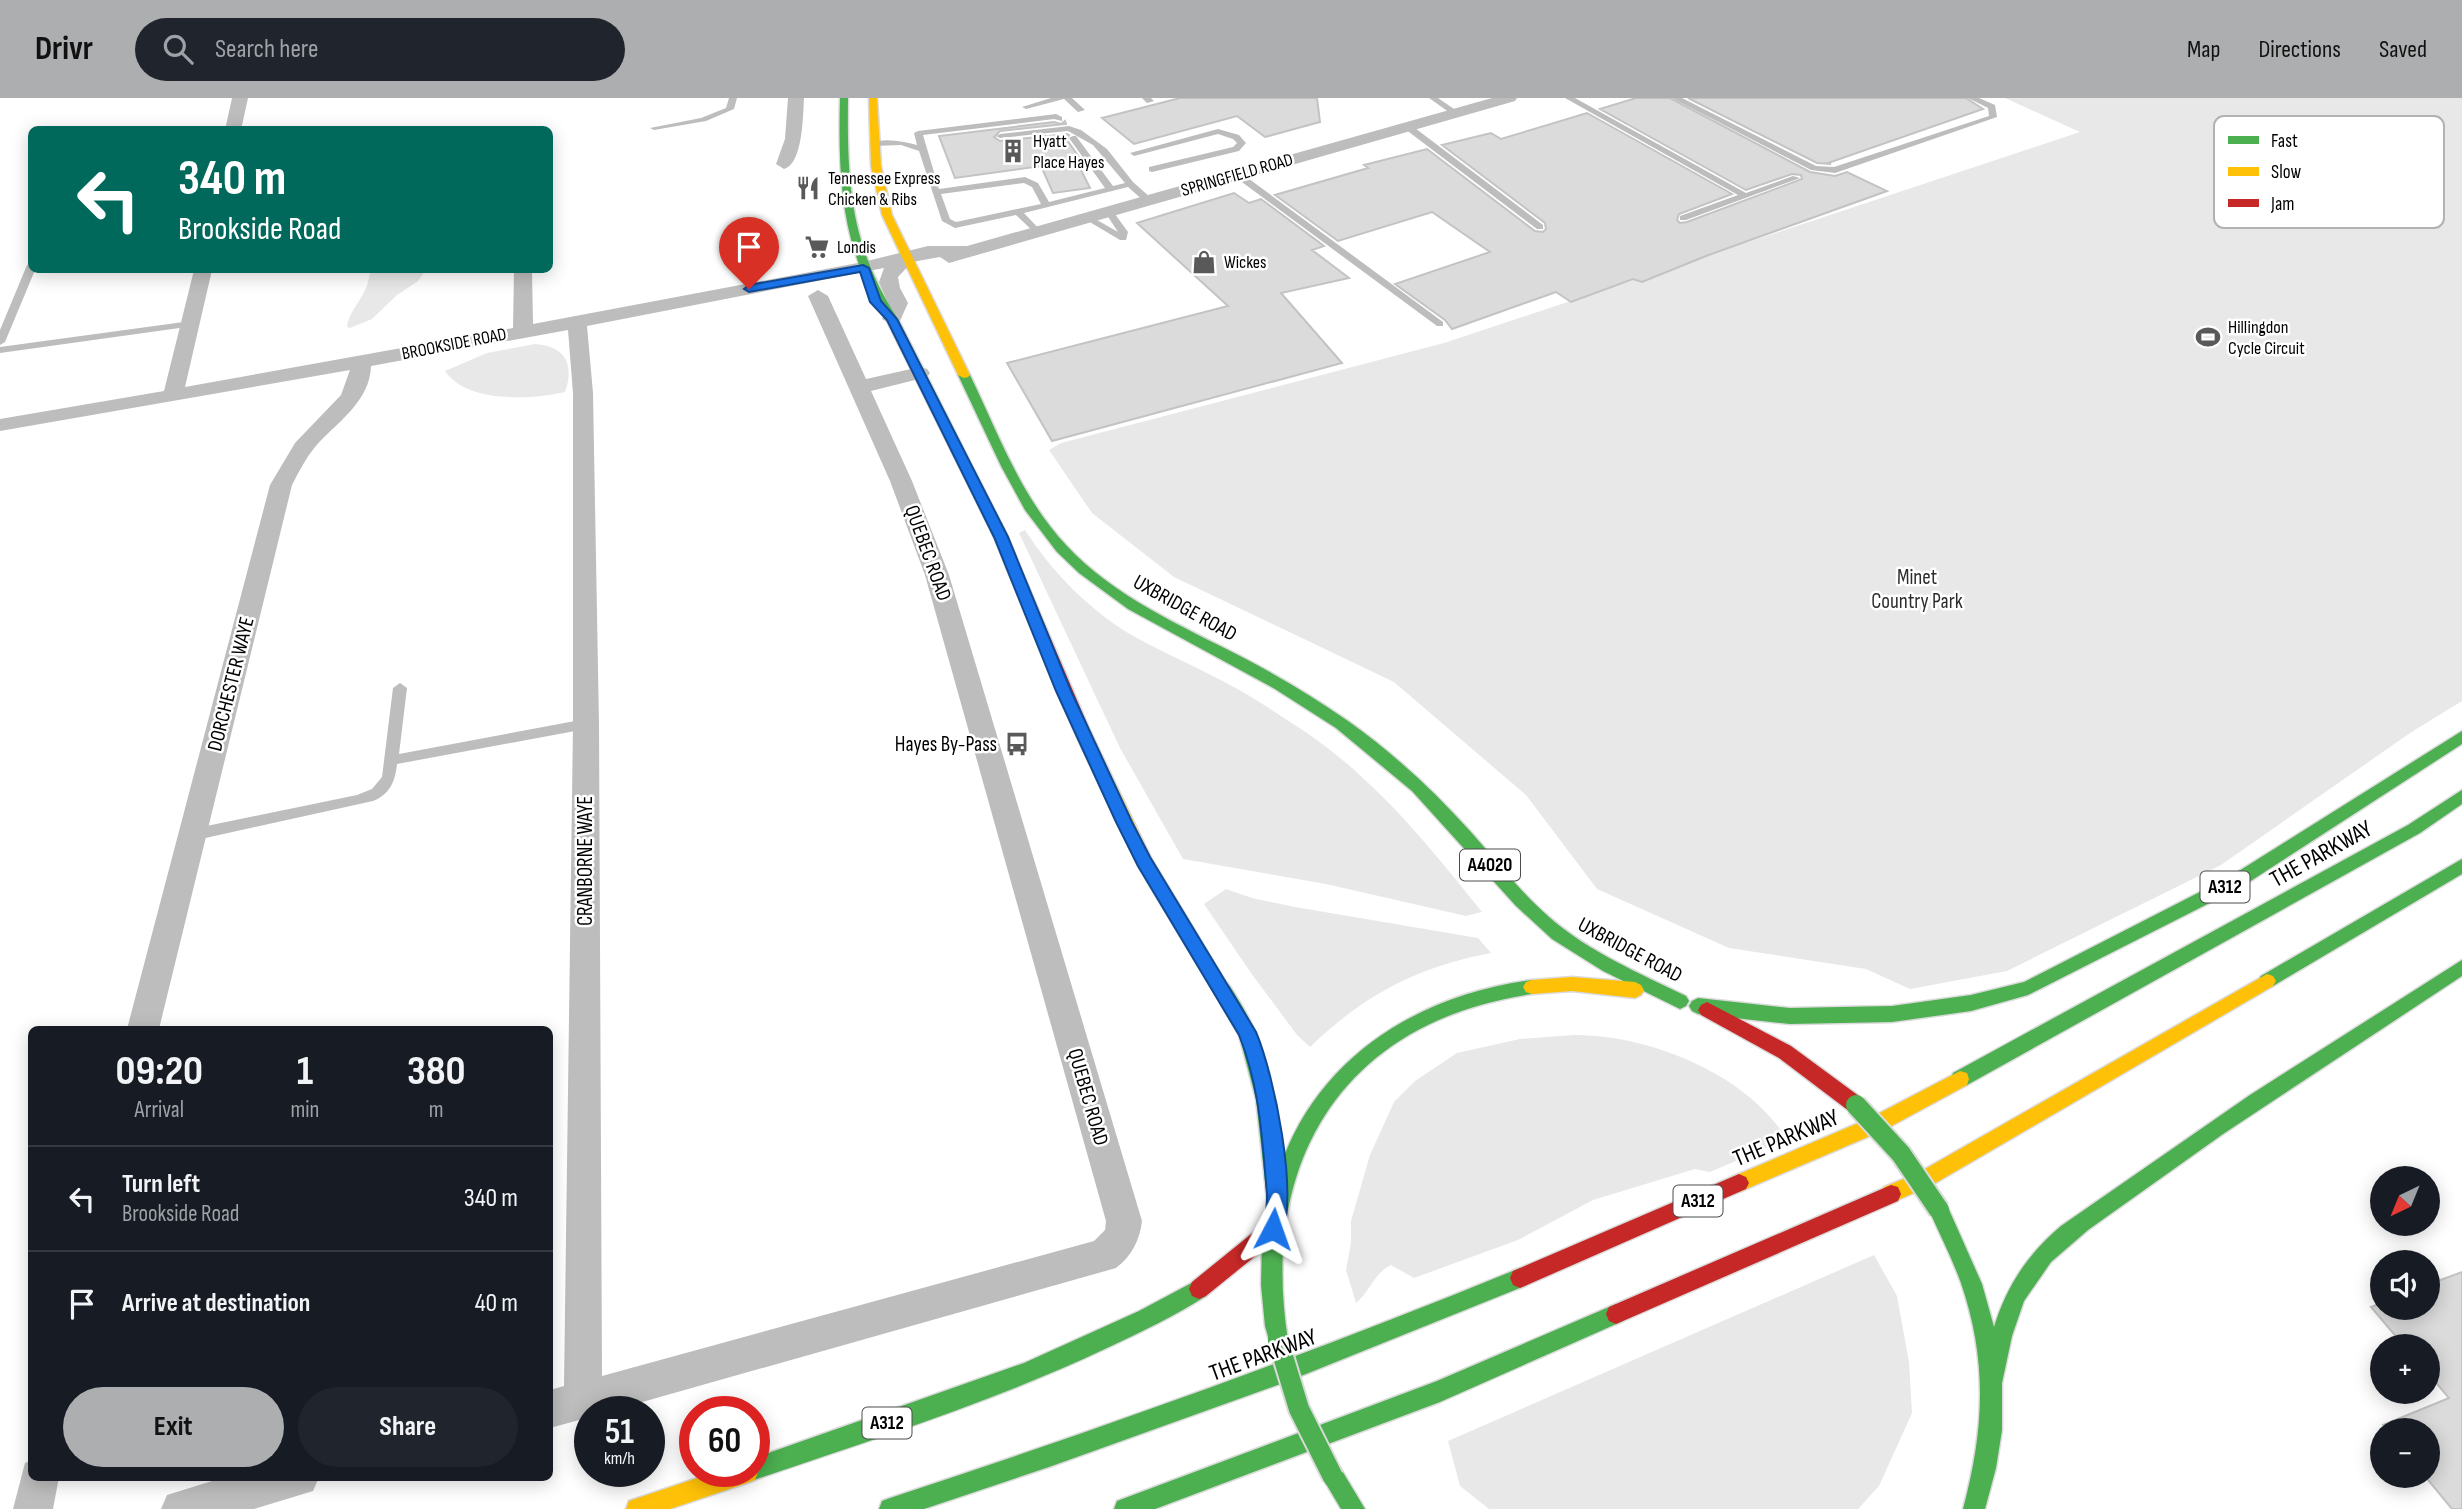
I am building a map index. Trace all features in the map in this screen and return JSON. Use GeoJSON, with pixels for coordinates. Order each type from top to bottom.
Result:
{"type":"FeatureCollection","features":[{"type":"Feature","properties":{"kind":"main road"},"geometry":{"type":"LineString","coordinates":[[844,98],[843,189],[852,236],[876,302],[892,319],[1001,537],[1064,691],[1124,822],[1144,861],[1247,1032],[1258,1060],[1268,1100],[1278,1210]]}},
{"type":"Feature","properties":{"kind":"main road","name":"UXBRIDGE ROAD"},"geometry":{"type":"LineString","coordinates":[[873,98],[873,144],[881,200],[906,257],[1024,496],[1062,549],[1114,593],[1163,623],[1277,683],[1367,743],[1416,785],[1463,834],[1524,905],[1546,925],[1602,962],[1680,1001]]}},
{"type":"Feature","properties":{"kind":"main road","name":"A312"},"geometry":{"type":"LineString","coordinates":[[1698,1006],[1802,1016],[1892,1014],[1971,1003],[2028,988],[2237,881],[2462,737]]}},
{"type":"Feature","properties":{"kind":"main road","name":"THE PARKWAY"},"geometry":{"type":"LineString","coordinates":[[890,1509],[1089,1444],[1406,1327],[1877,1124],[2414,829],[2462,796]]}},
{"type":"Feature","properties":{"kind":"main road"},"geometry":{"type":"LineString","coordinates":[[1125,1509],[1440,1391],[1925,1179],[2462,866]]}},
{"type":"Feature","properties":{"kind":"main road"},"geometry":{"type":"LineString","coordinates":[[1992,1381],[2005,1318],[2033,1267],[2052,1246],[2181,1150],[2462,967]]}},
{"type":"Feature","properties":{"kind":"main road"},"geometry":{"type":"LineString","coordinates":[[1354,1509],[1333,1477],[1298,1409],[1278,1340],[1272,1285],[1273,1229],[1289,1171],[1304,1135],[1324,1101],[1347,1072],[1375,1047],[1431,1011],[1489,991],[1550,983],[1615,986],[1680,1001],[1698,1006],[1754,1031],[1789,1053],[1856,1105],[1901,1154],[1939,1210],[1959,1250],[1975,1293],[1987,1337],[1992,1381],[1995,1497]]}},
{"type":"Feature","properties":{"kind":"main road","name":"A312"},"geometry":{"type":"LineString","coordinates":[[770,1463],[1019,1376],[1089,1347],[1180,1301],[1215,1278],[1273,1229]]}},
{"type":"Feature","properties":{"kind":"main road"},"geometry":{"type":"LineString","coordinates":[[1974,1509],[1982,1490],[1992,1436]]}},
{"type":"Feature","properties":{"kind":"main road"},"geometry":{"type":"LineString","coordinates":[[637,1509],[702,1487]]}},
{"type":"Feature","properties":{"kind":"street"},"geometry":{"type":"LineString","coordinates":[[234,126],[240,98]]}},
{"type":"Feature","properties":{"kind":"street"},"geometry":{"type":"LineString","coordinates":[[784,164],[793,139],[796,98]]}},
{"type":"Feature","properties":{"kind":"street","name":"SPRINGFIELD ROAD"},"geometry":{"type":"LineString","coordinates":[[923,291],[922,281],[929,269],[965,251],[1508,98]]}},
{"type":"Feature","properties":{"kind":"street","name":"SPRINGFIELD ROAD"},"geometry":{"type":"LineString","coordinates":[[906,257],[937,251],[965,251]]}},
{"type":"Feature","properties":{"kind":"street"},"geometry":{"type":"LineString","coordinates":[[892,319],[898,303],[888,278],[894,267],[906,257]]}},
{"type":"Feature","properties":{"kind":"street","name":"BROOKSIDE ROAD"},"geometry":{"type":"LineString","coordinates":[[0,425],[173,397],[863,268],[906,257]]}},
{"type":"Feature","properties":{"kind":"street"},"geometry":{"type":"LineString","coordinates":[[173,397],[202,273]]}},
{"type":"Feature","properties":{"kind":"street"},"geometry":{"type":"LineString","coordinates":[[523,273],[523,331]]}},
{"type":"Feature","properties":{"kind":"street","name":"QUEBEC ROAD"},"geometry":{"type":"LineString","coordinates":[[566,1404],[1103,1256],[1118,1243],[1124,1231],[1120,1208],[967,673],[918,523],[818,296]]}},
{"type":"Feature","properties":{"kind":"street","name":"CRANBORNE WAYE"},"geometry":{"type":"LineString","coordinates":[[566,1404],[586,724],[583,393],[577,322]]}},
{"type":"Feature","properties":{"kind":"street","name":"DORCHESTER WAYE"},"geometry":{"type":"LineString","coordinates":[[144,1026],[281,485],[295,459],[351,398],[359,381],[361,362]]}},
{"type":"Feature","properties":{"kind":"street"},"geometry":{"type":"LineString","coordinates":[[860,387],[920,373]]}},
{"type":"Feature","properties":{"kind":"street"},"geometry":{"type":"LineString","coordinates":[[33,1509],[38,1481]]}},
{"type":"Feature","properties":{"kind":"street"},"geometry":{"type":"LineString","coordinates":[[181,1509],[284,1481]]}},
{"type":"Feature","properties":{"kind":"lane"},"geometry":{"type":"LineString","coordinates":[[654,128],[724,113],[730,109],[733,98]]}},
{"type":"Feature","properties":{"kind":"lane"},"geometry":{"type":"LineString","coordinates":[[1026,107],[1059,98]]}},
{"type":"Feature","properties":{"kind":"lane"},"geometry":{"type":"LineString","coordinates":[[1068,98],[1081,110]]}},
{"type":"Feature","properties":{"kind":"lane"},"geometry":{"type":"LineString","coordinates":[[1433,98],[1456,113]]}},
{"type":"Feature","properties":{"kind":"lane"},"geometry":{"type":"LineString","coordinates":[[1569,98],[1746,196]]}},
{"type":"Feature","properties":{"kind":"lane"},"geometry":{"type":"LineString","coordinates":[[1676,98],[1814,168],[1835,170],[1993,117],[1992,107],[1972,98]]}},
{"type":"Feature","properties":{"kind":"lane"},"geometry":{"type":"LineString","coordinates":[[1059,119],[1056,116],[918,133],[946,221],[949,224],[964,224],[1130,184]]}},
{"type":"Feature","properties":{"kind":"lane"},"geometry":{"type":"LineString","coordinates":[[1408,127],[1540,227]]}},
{"type":"Feature","properties":{"kind":"lane"},"geometry":{"type":"LineString","coordinates":[[1000,136],[1069,128],[1077,130],[1112,159],[1130,184],[1148,201]]}},
{"type":"Feature","properties":{"kind":"lane"},"geometry":{"type":"LineString","coordinates":[[1134,153],[1217,131],[1236,137],[1242,143],[1236,149],[1152,169]]}},
{"type":"Feature","properties":{"kind":"lane"},"geometry":{"type":"LineString","coordinates":[[1073,138],[1111,188]]}},
{"type":"Feature","properties":{"kind":"lane"},"geometry":{"type":"LineString","coordinates":[[873,144],[901,143],[923,149]]}},
{"type":"Feature","properties":{"kind":"lane"},"geometry":{"type":"LineString","coordinates":[[1238,175],[1440,324]]}},
{"type":"Feature","properties":{"kind":"lane"},"geometry":{"type":"LineString","coordinates":[[1683,218],[1796,178]]}},
{"type":"Feature","properties":{"kind":"lane"},"geometry":{"type":"LineString","coordinates":[[936,192],[1026,180],[1035,185],[1046,205]]}},
{"type":"Feature","properties":{"kind":"lane"},"geometry":{"type":"LineString","coordinates":[[1018,212],[1037,232]]}},
{"type":"Feature","properties":{"kind":"lane"},"geometry":{"type":"LineString","coordinates":[[1087,218],[1123,238],[1123,232],[1109,212]]}},
{"type":"Feature","properties":{"kind":"lane"},"geometry":{"type":"LineString","coordinates":[[0,342],[29,273]]}},
{"type":"Feature","properties":{"kind":"lane"},"geometry":{"type":"LineString","coordinates":[[0,350],[191,324]]}},
{"type":"Feature","properties":{"kind":"lane"},"geometry":{"type":"LineString","coordinates":[[192,835],[371,796],[387,783],[400,688]]}},
{"type":"Feature","properties":{"kind":"lane"},"geometry":{"type":"LineString","coordinates":[[392,760],[586,724]]}},
{"type":"Feature","properties":{"kind":"green space","name":"Minet Country Park"},"geometry":{"type":"Polygon","coordinates":[[[2005,98],[2462,98],[2462,701],[2410,733],[2221,865],[2007,971],[1910,989],[1866,969],[1729,948],[1597,889],[1526,795],[1394,682],[1174,577],[1092,513],[1049,450],[1061,443],[1444,343],[2080,132],[2005,98]]]}},
{"type":"Feature","properties":{"kind":"green space"},"geometry":{"type":"Polygon","coordinates":[[[370,273],[423,274],[372,319],[347,327],[370,273]]]}},
{"type":"Feature","properties":{"kind":"green space"},"geometry":{"type":"Polygon","coordinates":[[[535,344],[554,348],[565,358],[569,373],[565,392],[535,397],[483,394],[468,389],[445,371],[487,353],[535,344]]]}},
{"type":"Feature","properties":{"kind":"green space"},"geometry":{"type":"Polygon","coordinates":[[[1025,530],[1060,576],[1103,616],[1135,637],[1250,696],[1307,733],[1357,772],[1443,863],[1482,912],[1466,916],[1326,884],[1183,859],[1120,748],[1019,533],[1025,530]]]}},
{"type":"Feature","properties":{"kind":"green space"},"geometry":{"type":"Polygon","coordinates":[[[1226,889],[1252,898],[1295,907],[1478,938],[1491,953],[1439,966],[1393,986],[1351,1012],[1310,1047],[1297,1035],[1251,973],[1204,904],[1226,889]]]}},
{"type":"Feature","properties":{"kind":"green space"},"geometry":{"type":"Polygon","coordinates":[[[1574,1035],[1631,1042],[1690,1061],[1717,1075],[1765,1111],[1783,1133],[1783,1141],[1710,1172],[1695,1169],[1593,1200],[1518,1240],[1414,1278],[1391,1265],[1380,1273],[1356,1303],[1346,1270],[1351,1243],[1351,1221],[1370,1155],[1394,1102],[1415,1081],[1457,1053],[1520,1039],[1574,1035]]]}},
{"type":"Feature","properties":{"kind":"green space"},"geometry":{"type":"Polygon","coordinates":[[[1874,1255],[1897,1296],[1909,1362],[1912,1413],[1879,1486],[1858,1509],[1489,1509],[1460,1486],[1448,1441],[1874,1255]]]}},
{"type":"Feature","properties":{"kind":"building"},"geometry":{"type":"Polygon","coordinates":[[[1180,98],[1317,98],[1320,122],[1265,137],[1237,116],[1134,144],[1102,118],[1180,98]]]}},
{"type":"Feature","properties":{"kind":"building"},"geometry":{"type":"Polygon","coordinates":[[[1636,98],[1670,98],[1810,172],[1835,176],[1847,172],[1887,191],[1642,282],[1633,279],[1571,302],[1556,292],[1452,329],[1445,320],[1395,284],[1490,252],[1432,212],[1338,241],[1275,195],[1368,168],[1364,165],[1427,149],[1535,231],[1543,232],[1546,229],[1545,223],[1442,145],[1491,133],[1501,139],[1587,113],[1732,194],[1679,214],[1677,220],[1680,223],[1802,179],[1801,175],[1792,174],[1746,190],[1600,109],[1636,98]]]}},
{"type":"Feature","properties":{"kind":"building"},"geometry":{"type":"Polygon","coordinates":[[[1688,98],[1966,98],[1983,109],[1828,163],[1831,164],[1817,163],[1688,98]]]}},
{"type":"Feature","properties":{"kind":"building","name":"Hyatt Place Hayes"},"geometry":{"type":"Polygon","coordinates":[[[1065,121],[1066,124],[1000,131],[994,137],[1000,141],[1069,135],[1067,140],[1082,161],[1077,162],[1090,188],[1053,193],[1041,166],[955,178],[939,136],[1054,122],[1061,124],[1065,121]]]}},
{"type":"Feature","properties":{"kind":"building"},"geometry":{"type":"Polygon","coordinates":[[[1234,193],[1249,203],[1261,199],[1324,246],[1312,250],[1349,278],[1281,293],[1342,363],[1052,441],[1007,363],[1228,306],[1137,223],[1234,193]]]}},
{"type":"Feature","properties":{"kind":"building"},"geometry":{"type":"Polygon","coordinates":[[[2462,1272],[2462,1509],[2452,1509],[2435,1488],[2440,1488],[2440,1418],[2400,1418],[2440,1404],[2449,1398],[2440,1387],[2440,1334],[2394,1334],[2382,1320],[2440,1320],[2440,1280],[2462,1272]]]}},
{"type":"Feature","properties":{"kind":"traffic: fast"},"geometry":{"type":"LineString","coordinates":[[844,98],[845,185],[855,241],[864,268],[1001,537],[1014,569]]}},
{"type":"Feature","properties":{"kind":"traffic: fast"},"geometry":{"type":"LineString","coordinates":[[964,375],[1007,466],[1032,510],[1062,549],[1084,570],[1133,606],[1281,685],[1342,725],[1379,752],[1417,786],[1543,922],[1574,946],[1680,1001]]}},
{"type":"Feature","properties":{"kind":"traffic: fast"},"geometry":{"type":"LineString","coordinates":[[1698,1006],[1790,1016],[1892,1014],[1971,1003],[2028,988],[2237,881],[2462,737]]}},
{"type":"Feature","properties":{"kind":"traffic: fast"},"geometry":{"type":"LineString","coordinates":[[1960,1079],[2414,829],[2462,796]]}},
{"type":"Feature","properties":{"kind":"traffic: fast"},"geometry":{"type":"LineString","coordinates":[[2267,981],[2462,866]]}},
{"type":"Feature","properties":{"kind":"traffic: fast"},"geometry":{"type":"LineString","coordinates":[[1992,1381],[2001,1336],[2017,1294],[2033,1268],[2055,1244],[2216,1128],[2462,967]]}},
{"type":"Feature","properties":{"kind":"traffic: fast"},"geometry":{"type":"LineString","coordinates":[[1218,984],[1245,1028],[1261,1077],[1269,1121],[1278,1210]]}},
{"type":"Feature","properties":{"kind":"traffic: fast"},"geometry":{"type":"LineString","coordinates":[[1278,1340],[1272,1285],[1274,1229],[1290,1166],[1302,1136],[1318,1109],[1360,1061],[1412,1024],[1470,999],[1500,991],[1532,987]]}},
{"type":"Feature","properties":{"kind":"traffic: fast"},"geometry":{"type":"LineString","coordinates":[[1856,1105],[1901,1154],[1939,1210]]}},
{"type":"Feature","properties":{"kind":"traffic: fast"},"geometry":{"type":"LineString","coordinates":[[1939,1210],[1971,1284],[1989,1356],[1991,1430],[1985,1468],[1974,1509]]}},
{"type":"Feature","properties":{"kind":"traffic: fast"},"geometry":{"type":"LineString","coordinates":[[890,1509],[1208,1401],[1365,1342],[1520,1278]]}},
{"type":"Feature","properties":{"kind":"traffic: fast"},"geometry":{"type":"LineString","coordinates":[[770,1464],[1026,1373],[1147,1318],[1199,1289]]}},
{"type":"Feature","properties":{"kind":"traffic: fast"},"geometry":{"type":"LineString","coordinates":[[1125,1509],[1440,1391],[1616,1314]]}},
{"type":"Feature","properties":{"kind":"traffic: fast"},"geometry":{"type":"LineString","coordinates":[[1278,1340],[1299,1409],[1333,1477]]}},
{"type":"Feature","properties":{"kind":"traffic: fast"},"geometry":{"type":"LineString","coordinates":[[1333,1477],[1354,1509]]}},
{"type":"Feature","properties":{"kind":"traffic: slow"},"geometry":{"type":"LineString","coordinates":[[873,98],[876,166],[887,215],[964,375]]}},
{"type":"Feature","properties":{"kind":"traffic: slow"},"geometry":{"type":"LineString","coordinates":[[1083,733],[1144,861],[1218,984]]}},
{"type":"Feature","properties":{"kind":"traffic: slow"},"geometry":{"type":"LineString","coordinates":[[1891,1194],[1925,1179],[2267,981]]}},
{"type":"Feature","properties":{"kind":"traffic: slow"},"geometry":{"type":"LineString","coordinates":[[1532,987],[1572,984],[1635,990]]}},
{"type":"Feature","properties":{"kind":"traffic: slow"},"geometry":{"type":"LineString","coordinates":[[1739,1183],[1877,1124],[1960,1079]]}},
{"type":"Feature","properties":{"kind":"traffic: slow"},"geometry":{"type":"LineString","coordinates":[[637,1509],[702,1487]]}},
{"type":"Feature","properties":{"kind":"traffic: jam"},"geometry":{"type":"LineString","coordinates":[[1014,569],[1083,733]]}},
{"type":"Feature","properties":{"kind":"traffic: jam"},"geometry":{"type":"LineString","coordinates":[[1707,1010],[1785,1052],[1856,1105]]}},
{"type":"Feature","properties":{"kind":"traffic: jam"},"geometry":{"type":"LineString","coordinates":[[1520,1278],[1739,1183]]}},
{"type":"Feature","properties":{"kind":"traffic: jam"},"geometry":{"type":"LineString","coordinates":[[1616,1314],[1891,1194]]}},
{"type":"Feature","properties":{"kind":"traffic: jam"},"geometry":{"type":"LineString","coordinates":[[1199,1289],[1273,1229]]}},
{"type":"Feature","properties":{"kind":"place","name":"Hyatt Place Hayes"},"geometry":{"type":"Point","coordinates":[1013,151]}},
{"type":"Feature","properties":{"kind":"place","name":"Tennessee Express Chicken & Ribs"},"geometry":{"type":"Point","coordinates":[808,188]}},
{"type":"Feature","properties":{"kind":"place","name":"Londis"},"geometry":{"type":"Point","coordinates":[817,247]}},
{"type":"Feature","properties":{"kind":"place","name":"Wickes"},"geometry":{"type":"Point","coordinates":[1204,262]}},
{"type":"Feature","properties":{"kind":"place","name":"Hillingdon Cycle Circuit"},"geometry":{"type":"Point","coordinates":[2208,337]}},
{"type":"Feature","properties":{"kind":"place","name":"Hayes By-Pass"},"geometry":{"type":"Point","coordinates":[1017,744]}},
{"type":"Feature","properties":{"kind":"route"},"geometry":{"type":"LineString","coordinates":[[749,289],[863,268],[876,302],[892,319],[1001,537],[1064,691],[1124,822],[1144,861],[1235,1008],[1247,1032],[1258,1060],[1268,1100],[1278,1210],[1273,1229]]}}]}
